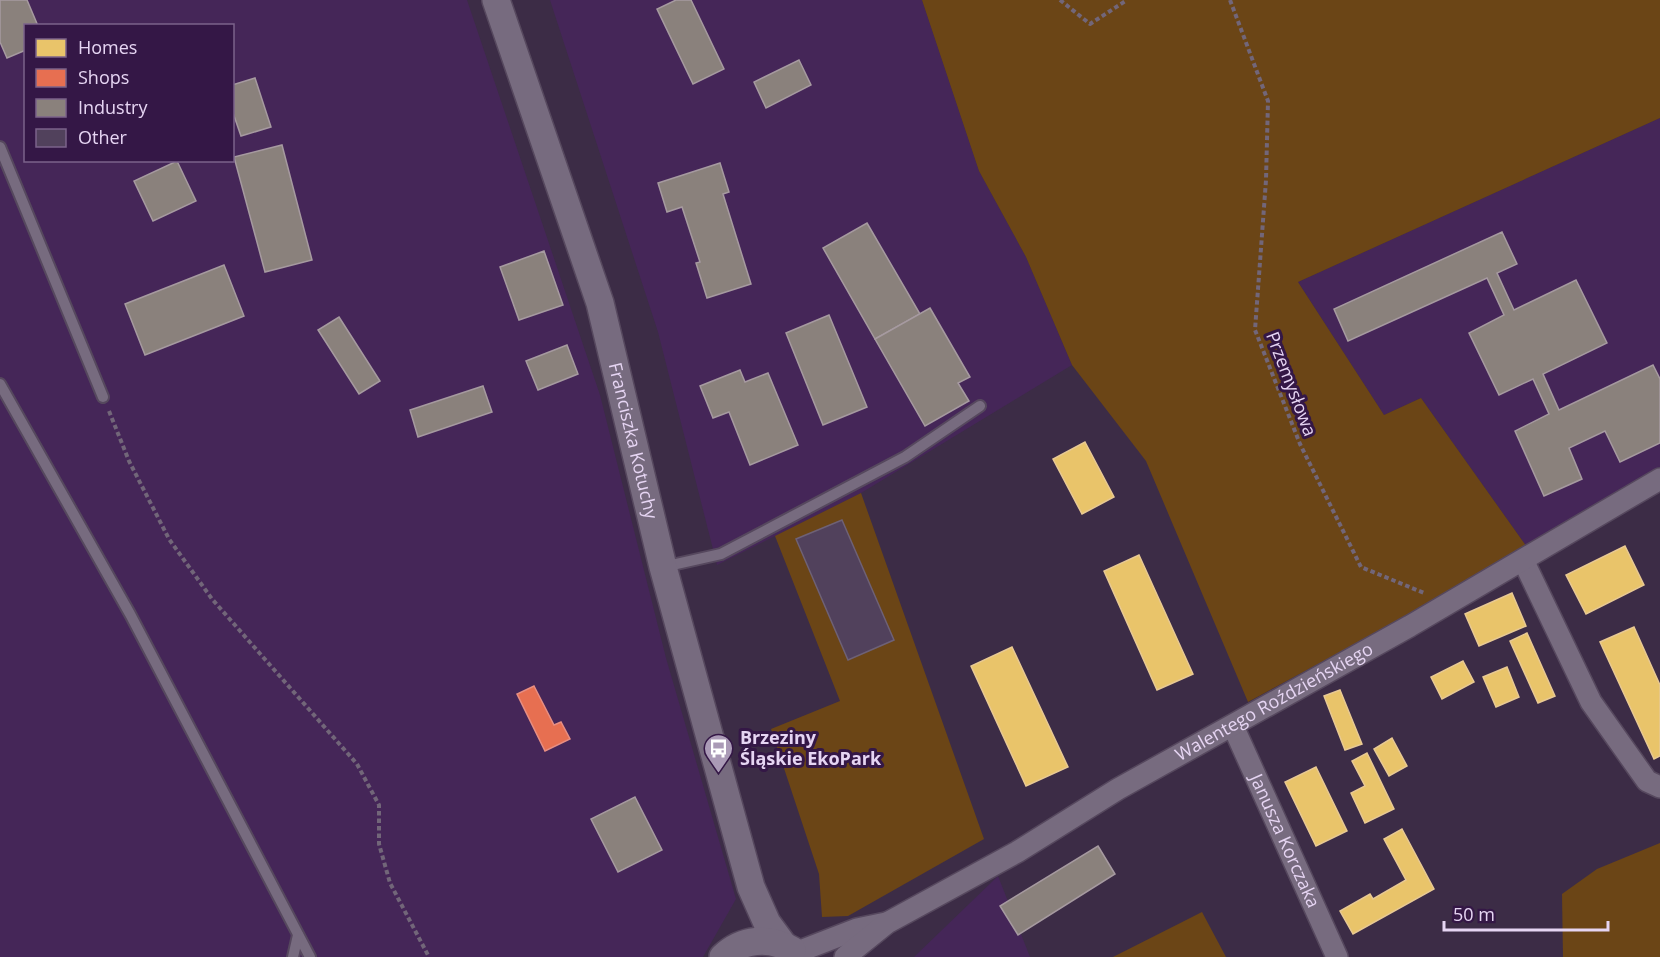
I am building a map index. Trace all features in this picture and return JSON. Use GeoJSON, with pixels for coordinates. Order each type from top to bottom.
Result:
{"type":"FeatureCollection","features":[{"type":"Feature","properties":{"kind":"street","name":"Franciszka Kotuchy"},"geometry":{"type":"LineString","coordinates":[[496,0],[600,303],[663,567],[751,886],[767,923],[793,952]]}},
{"type":"Feature","properties":{"kind":"street","name":"Walentego Roździeńskiego"},"geometry":{"type":"LineString","coordinates":[[845,957],[887,923],[1017,852],[1118,789],[1449,603],[1660,479]]}},
{"type":"Feature","properties":{"kind":"street"},"geometry":{"type":"LineString","coordinates":[[1523,560],[1591,702],[1647,782],[1660,787]]}},
{"type":"Feature","properties":{"kind":"street","name":"Janusza Korczaka"},"geometry":{"type":"LineString","coordinates":[[1233,726],[1337,957]]}},
{"type":"Feature","properties":{"kind":"street","name":"Franciszka Kotuchy"},"geometry":{"type":"LineString","coordinates":[[730,951],[744,927],[751,886]]}},
{"type":"Feature","properties":{"kind":"street","name":"Walentego Roździeńskiego"},"geometry":{"type":"LineString","coordinates":[[793,952],[856,929],[887,923]]}},
{"type":"Feature","properties":{"kind":"street"},"geometry":{"type":"LineString","coordinates":[[730,951],[753,941],[769,941],[793,952]]}},
{"type":"Feature","properties":{"kind":"lane"},"geometry":{"type":"LineString","coordinates":[[0,147],[103,397]]}},
{"type":"Feature","properties":{"kind":"lane"},"geometry":{"type":"LineString","coordinates":[[0,384],[130,614],[310,957]]}},
{"type":"Feature","properties":{"kind":"lane"},"geometry":{"type":"LineString","coordinates":[[663,567],[721,554],[904,456],[980,405]]}},
{"type":"Feature","properties":{"kind":"lane"},"geometry":{"type":"LineString","coordinates":[[293,957],[298,935]]}},
{"type":"Feature","properties":{"kind":"path"},"geometry":{"type":"LineString","coordinates":[[1060,0],[1090,24],[1127,0]]}},
{"type":"Feature","properties":{"kind":"path","name":"Przemysłowa"},"geometry":{"type":"LineString","coordinates":[[1230,0],[1268,101],[1266,180],[1256,330],[1300,444],[1361,567],[1449,603]]}},
{"type":"Feature","properties":{"kind":"path"},"geometry":{"type":"LineString","coordinates":[[103,397],[129,461],[169,539],[212,599],[357,764],[380,805],[379,844],[390,884],[429,957]]}},
{"type":"Feature","properties":{"kind":"shaded area"},"geometry":{"type":"Polygon","coordinates":[[[0,0],[467,0],[600,395],[666,658],[736,899],[703,957],[0,957],[0,0]]]}},
{"type":"Feature","properties":{"kind":"shaded area"},"geometry":{"type":"Polygon","coordinates":[[[550,0],[922,0],[979,171],[1026,257],[1072,365],[861,493],[717,565],[658,332],[550,0]]]}},
{"type":"Feature","properties":{"kind":"shaded area"},"geometry":{"type":"Polygon","coordinates":[[[922,0],[1660,0],[1660,118],[1298,282],[1384,415],[1421,398],[1529,550],[1248,702],[1146,461],[1072,365],[1026,257],[979,171],[922,0]]]}},
{"type":"Feature","properties":{"kind":"shaded area"},"geometry":{"type":"Polygon","coordinates":[[[1660,118],[1660,484],[1529,550],[1421,398],[1384,415],[1298,282],[1660,118]]]}},
{"type":"Feature","properties":{"kind":"shaded area"},"geometry":{"type":"Polygon","coordinates":[[[861,493],[984,839],[848,916],[822,917],[819,874],[771,729],[840,701],[775,536],[861,493]]]}},
{"type":"Feature","properties":{"kind":"shaded area"},"geometry":{"type":"Polygon","coordinates":[[[1660,843],[1660,957],[1563,957],[1562,894],[1597,869],[1660,843]]]}},
{"type":"Feature","properties":{"kind":"shaded area"},"geometry":{"type":"Polygon","coordinates":[[[998,876],[1030,957],[914,957],[998,876]]]}},
{"type":"Feature","properties":{"kind":"shaded area"},"geometry":{"type":"Polygon","coordinates":[[[1202,912],[1226,957],[1113,957],[1202,912]]]}},
{"type":"Feature","properties":{"kind":"building: Homes"},"geometry":{"type":"Polygon","coordinates":[[[1085,442],[1114,497],[1082,514],[1053,459],[1085,442]]]}},
{"type":"Feature","properties":{"kind":"building: Homes"},"geometry":{"type":"Polygon","coordinates":[[[1625,546],[1644,585],[1586,614],[1566,575],[1625,546]]]}},
{"type":"Feature","properties":{"kind":"building: Homes"},"geometry":{"type":"Polygon","coordinates":[[[1139,555],[1193,674],[1157,690],[1104,571],[1139,555]]]}},
{"type":"Feature","properties":{"kind":"building: Homes"},"geometry":{"type":"Polygon","coordinates":[[[1512,593],[1526,626],[1479,646],[1465,614],[1512,593]]]}},
{"type":"Feature","properties":{"kind":"building: Homes"},"geometry":{"type":"Polygon","coordinates":[[[1634,627],[1660,685],[1660,756],[1654,759],[1600,642],[1634,627]]]}},
{"type":"Feature","properties":{"kind":"building: Homes"},"geometry":{"type":"Polygon","coordinates":[[[1527,633],[1555,696],[1538,703],[1510,641],[1527,633]]]}},
{"type":"Feature","properties":{"kind":"building: Homes"},"geometry":{"type":"Polygon","coordinates":[[[1012,647],[1068,767],[1026,786],[971,666],[1012,647]]]}},
{"type":"Feature","properties":{"kind":"building: Homes"},"geometry":{"type":"Polygon","coordinates":[[[1463,661],[1474,682],[1442,699],[1431,677],[1463,661]]]}},
{"type":"Feature","properties":{"kind":"building: Homes"},"geometry":{"type":"Polygon","coordinates":[[[1507,667],[1519,697],[1496,707],[1483,677],[1507,667]]]}},
{"type":"Feature","properties":{"kind":"building: Homes"},"geometry":{"type":"Polygon","coordinates":[[[1340,690],[1362,744],[1345,750],[1324,696],[1340,690]]]}},
{"type":"Feature","properties":{"kind":"building: Homes"},"geometry":{"type":"Polygon","coordinates":[[[1392,738],[1407,766],[1389,776],[1374,749],[1392,738]]]}},
{"type":"Feature","properties":{"kind":"building: Homes"},"geometry":{"type":"Polygon","coordinates":[[[1367,753],[1394,809],[1365,823],[1351,793],[1365,786],[1352,761],[1367,753]]]}},
{"type":"Feature","properties":{"kind":"building: Homes"},"geometry":{"type":"Polygon","coordinates":[[[1316,767],[1347,831],[1316,846],[1285,782],[1316,767]]]}},
{"type":"Feature","properties":{"kind":"building: Homes"},"geometry":{"type":"Polygon","coordinates":[[[1402,829],[1434,889],[1353,934],[1340,911],[1370,894],[1373,899],[1406,880],[1384,839],[1402,829]]]}},
{"type":"Feature","properties":{"kind":"building: Shops"},"geometry":{"type":"Polygon","coordinates":[[[534,686],[554,725],[561,722],[570,739],[545,751],[517,694],[534,686]]]}},
{"type":"Feature","properties":{"kind":"building: Industry"},"geometry":{"type":"Polygon","coordinates":[[[0,0],[27,0],[37,24],[24,24],[24,51],[7,58],[0,42],[0,0]]]}},
{"type":"Feature","properties":{"kind":"building: Industry"},"geometry":{"type":"Polygon","coordinates":[[[676,0],[691,0],[724,69],[693,84],[657,9],[676,0]]]}},
{"type":"Feature","properties":{"kind":"building: Industry"},"geometry":{"type":"Polygon","coordinates":[[[799,60],[811,85],[766,108],[754,82],[799,60]]]}},
{"type":"Feature","properties":{"kind":"building: Industry"},"geometry":{"type":"Polygon","coordinates":[[[255,78],[271,127],[241,136],[234,116],[234,84],[255,78]]]}},
{"type":"Feature","properties":{"kind":"building: Industry"},"geometry":{"type":"Polygon","coordinates":[[[282,145],[312,260],[265,272],[234,157],[282,145]]]}},
{"type":"Feature","properties":{"kind":"building: Industry"},"geometry":{"type":"Polygon","coordinates":[[[177,162],[196,201],[153,221],[134,181],[177,162]]]}},
{"type":"Feature","properties":{"kind":"building: Industry"},"geometry":{"type":"Polygon","coordinates":[[[720,163],[729,192],[723,194],[751,284],[707,298],[696,263],[700,262],[682,207],[667,212],[658,183],[720,163]]]}},
{"type":"Feature","properties":{"kind":"building: Industry"},"geometry":{"type":"Polygon","coordinates":[[[867,223],[920,314],[875,339],[823,248],[867,223]]]}},
{"type":"Feature","properties":{"kind":"building: Industry"},"geometry":{"type":"Polygon","coordinates":[[[1502,232],[1517,264],[1497,273],[1514,310],[1576,280],[1607,343],[1543,374],[1559,410],[1653,365],[1660,379],[1660,443],[1620,462],[1605,431],[1569,448],[1582,479],[1544,496],[1515,431],[1549,414],[1533,379],[1499,395],[1469,333],[1504,315],[1487,278],[1348,341],[1334,309],[1502,232]]]}},
{"type":"Feature","properties":{"kind":"building: Industry"},"geometry":{"type":"Polygon","coordinates":[[[544,251],[563,305],[519,320],[500,267],[544,251]]]}},
{"type":"Feature","properties":{"kind":"building: Industry"},"geometry":{"type":"Polygon","coordinates":[[[224,265],[244,316],[145,355],[125,304],[224,265]]]}},
{"type":"Feature","properties":{"kind":"building: Industry"},"geometry":{"type":"Polygon","coordinates":[[[930,308],[970,377],[958,383],[969,401],[925,426],[875,339],[930,308]]]}},
{"type":"Feature","properties":{"kind":"building: Industry"},"geometry":{"type":"Polygon","coordinates":[[[829,315],[867,407],[823,425],[786,333],[829,315]]]}},
{"type":"Feature","properties":{"kind":"building: Industry"},"geometry":{"type":"Polygon","coordinates":[[[339,317],[380,381],[359,394],[318,330],[339,317]]]}},
{"type":"Feature","properties":{"kind":"building: Industry"},"geometry":{"type":"Polygon","coordinates":[[[567,345],[578,374],[538,390],[526,361],[567,345]]]}},
{"type":"Feature","properties":{"kind":"building: Industry"},"geometry":{"type":"Polygon","coordinates":[[[740,370],[745,382],[768,373],[798,445],[750,465],[729,412],[713,418],[700,386],[740,370]]]}},
{"type":"Feature","properties":{"kind":"building: Industry"},"geometry":{"type":"Polygon","coordinates":[[[483,386],[492,412],[418,437],[410,410],[483,386]]]}},
{"type":"Feature","properties":{"kind":"building: Industry"},"geometry":{"type":"Polygon","coordinates":[[[635,797],[662,850],[618,872],[591,819],[635,797]]]}},
{"type":"Feature","properties":{"kind":"building: Industry"},"geometry":{"type":"Polygon","coordinates":[[[1098,846],[1115,874],[1018,935],[1000,906],[1098,846]]]}},
{"type":"Feature","properties":{"kind":"building: Other"},"geometry":{"type":"Polygon","coordinates":[[[842,520],[894,640],[848,660],[796,539],[842,520]]]}},
{"type":"Feature","properties":{"kind":"place","name":"Brzeziny Śląskie EkoPark"},"geometry":{"type":"Point","coordinates":[719,774]}}]}
